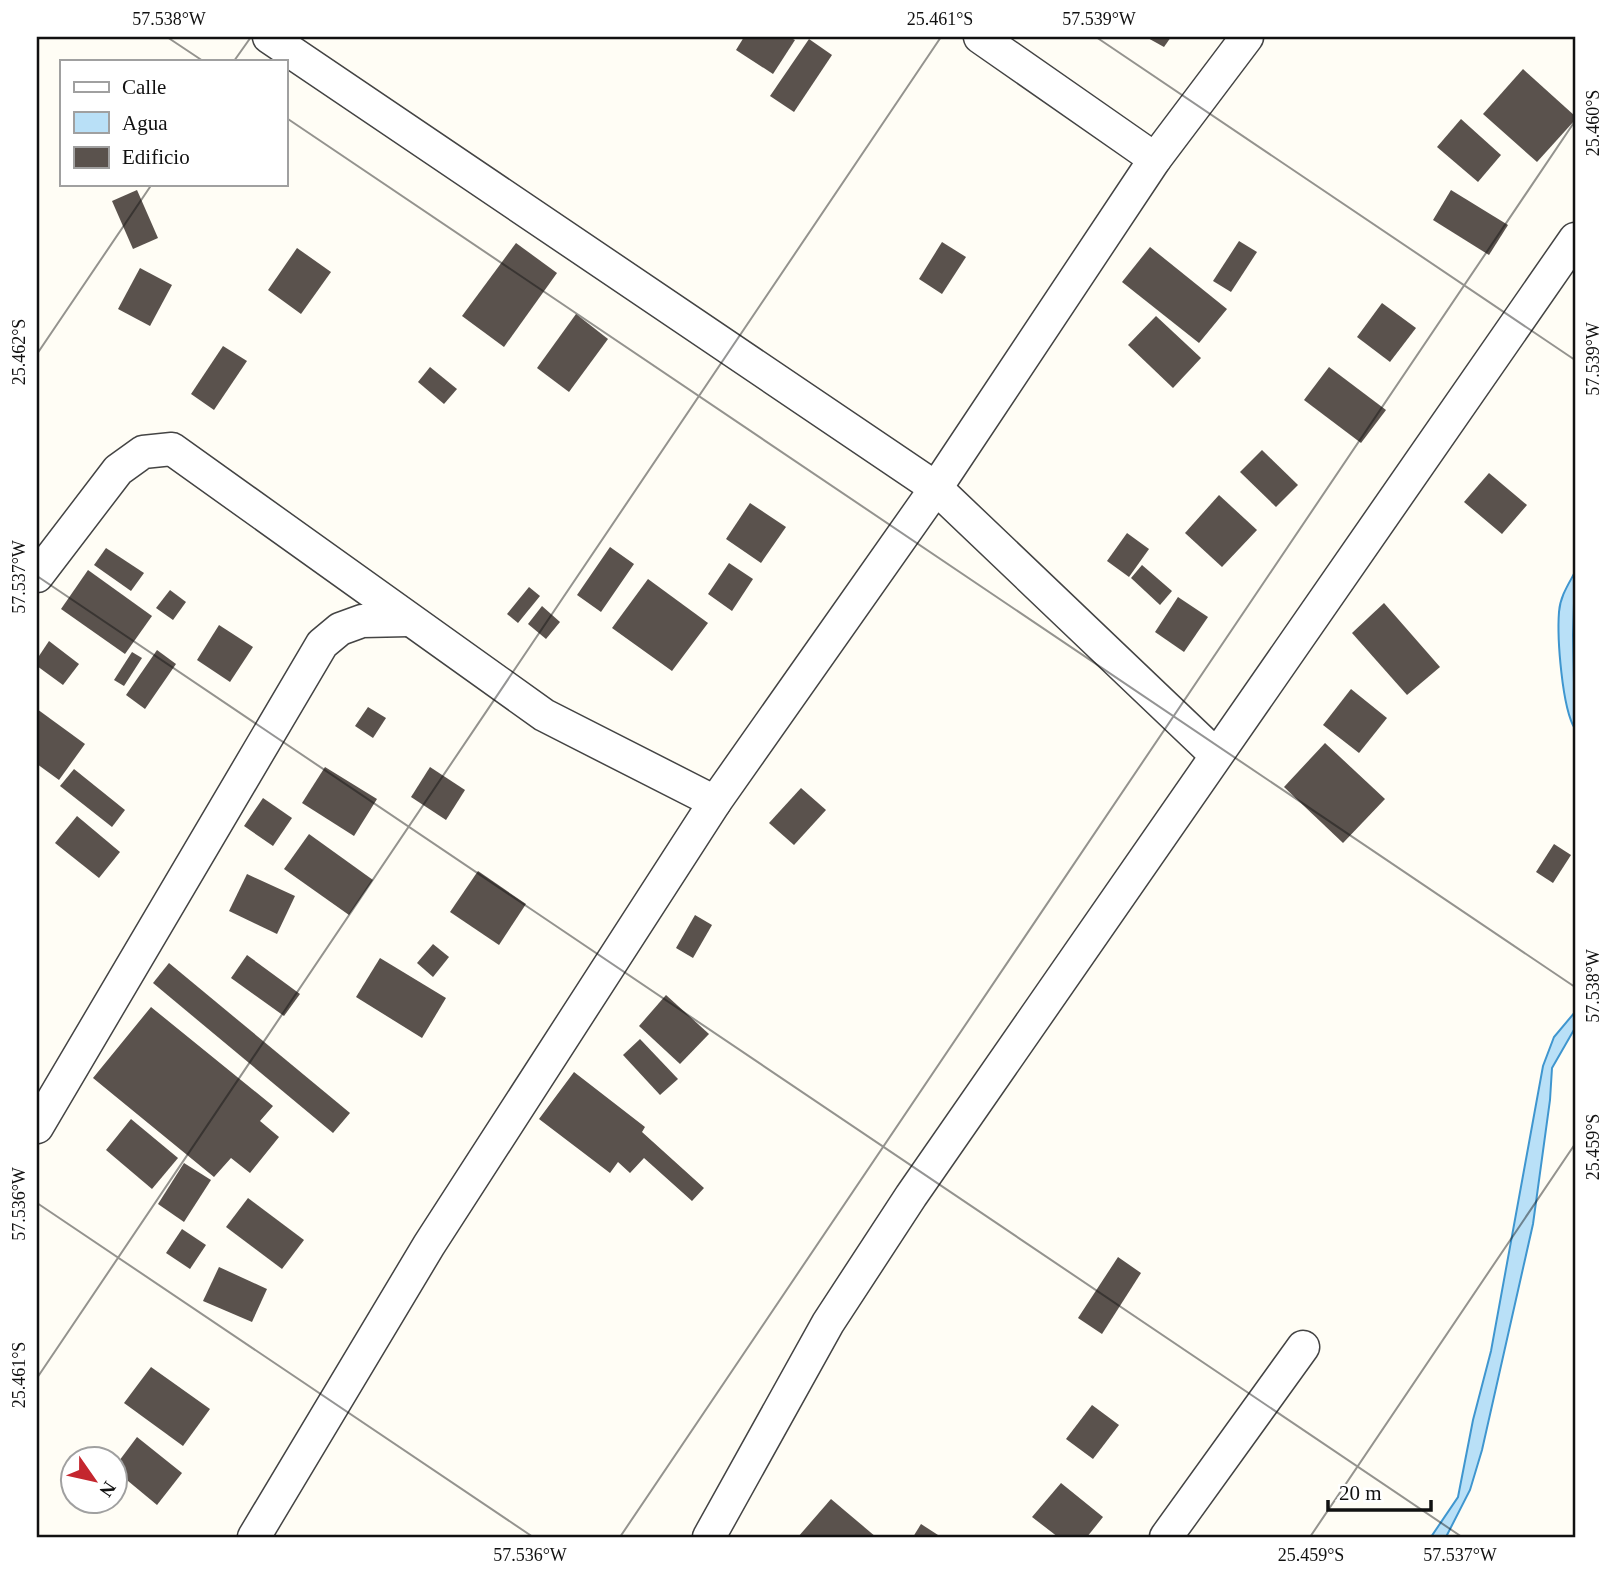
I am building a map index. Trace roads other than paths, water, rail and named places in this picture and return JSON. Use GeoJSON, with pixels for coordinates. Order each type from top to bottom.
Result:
{"type":"FeatureCollection","features":[{"type":"Feature","properties":{"kind":"street"},"geometry":{"type":"LineString","coordinates":[[269,37],[936,488],[1216,755]]}},
{"type":"Feature","properties":{"kind":"street"},"geometry":{"type":"LineString","coordinates":[[979,37],[1155,159]]}},
{"type":"Feature","properties":{"kind":"street"},"geometry":{"type":"LineString","coordinates":[[254,1537],[429,1245],[715,802],[936,488],[1155,159],[1247,37]]}},
{"type":"Feature","properties":{"kind":"street"},"geometry":{"type":"LineString","coordinates":[[709,1537],[828,1323],[911,1196],[1575,239]]}},
{"type":"Feature","properties":{"kind":"street"},"geometry":{"type":"LineString","coordinates":[[37,576],[118,470],[143,452],[172,449],[544,715],[715,802]]}},
{"type":"Feature","properties":{"kind":"street"},"geometry":{"type":"LineString","coordinates":[[37,1127],[322,644],[340,629],[362,621],[409,620]]}},
{"type":"Feature","properties":{"kind":"street"},"geometry":{"type":"LineString","coordinates":[[1166,1537],[1303,1347]]}},
{"type":"Feature","properties":{"kind":"water"},"geometry":{"type":"Polygon","coordinates":[[[1575,572],[1575,729],[1564,690],[1559,612],[1565,591],[1575,572]]]}},
{"type":"Feature","properties":{"kind":"water"},"geometry":{"type":"Polygon","coordinates":[[[1575,1012],[1575,1028],[1552,1068],[1533,1224],[1482,1450],[1470,1490],[1446,1537],[1431,1537],[1458,1497],[1473,1420],[1491,1351],[1543,1066],[1554,1037],[1575,1012]]]}}]}
